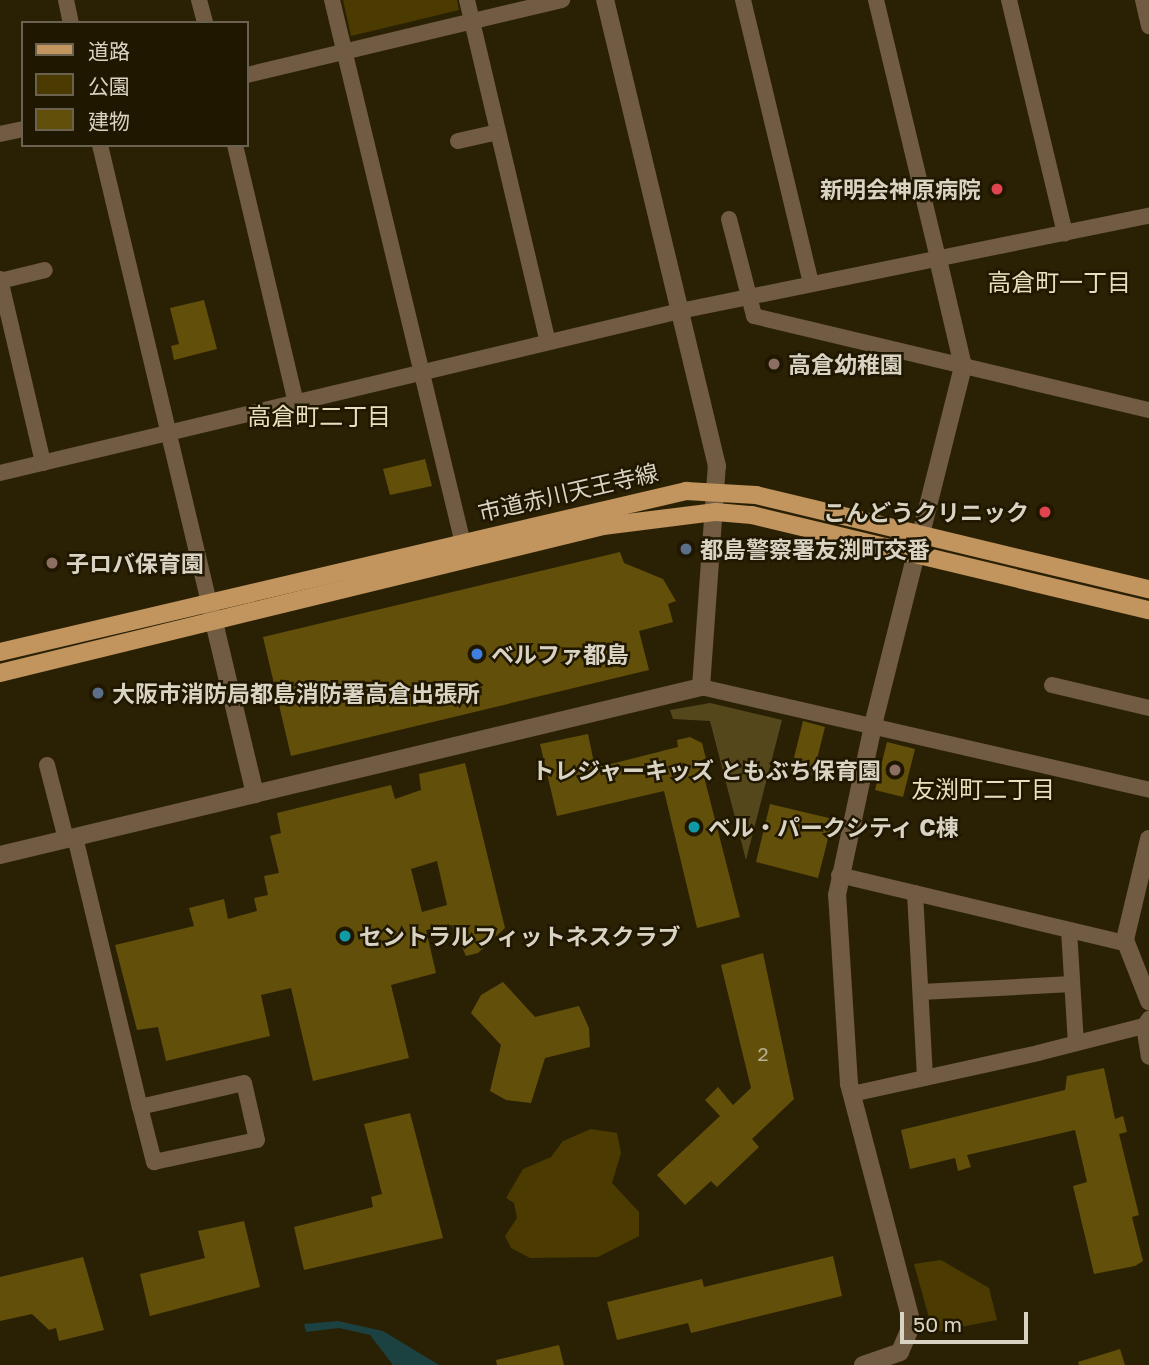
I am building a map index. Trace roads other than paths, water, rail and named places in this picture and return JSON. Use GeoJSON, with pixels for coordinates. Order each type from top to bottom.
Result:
{"type":"FeatureCollection","features":[{"type":"Feature","properties":{"kind":"main road","name":"市道赤川天王寺線"},"geometry":{"type":"LineString","coordinates":[[0,652],[167,616],[209,601],[658,495],[718,490],[1149,589]]}},
{"type":"Feature","properties":{"kind":"main road","name":"市道赤川天王寺線"},"geometry":{"type":"LineString","coordinates":[[0,673],[467,563],[603,526],[716,512],[752,515],[1149,610]]}},
{"type":"Feature","properties":{"kind":"street"},"geometry":{"type":"LineString","coordinates":[[65,0],[70,21]]}},
{"type":"Feature","properties":{"kind":"street"},"geometry":{"type":"LineString","coordinates":[[200,0],[205,21]]}},
{"type":"Feature","properties":{"kind":"street"},"geometry":{"type":"LineString","coordinates":[[332,0],[467,563]]}},
{"type":"Feature","properties":{"kind":"street"},"geometry":{"type":"LineString","coordinates":[[467,0],[548,342]]}},
{"type":"Feature","properties":{"kind":"street"},"geometry":{"type":"LineString","coordinates":[[248,75],[562,0]]}},
{"type":"Feature","properties":{"kind":"street"},"geometry":{"type":"LineString","coordinates":[[605,0],[717,466],[718,490],[701,687]]}},
{"type":"Feature","properties":{"kind":"street"},"geometry":{"type":"LineString","coordinates":[[743,0],[811,284]]}},
{"type":"Feature","properties":{"kind":"street"},"geometry":{"type":"LineString","coordinates":[[863,1365],[900,1352],[912,1324],[852,1094],[839,875],[914,554],[923,536],[963,366],[876,0]]}},
{"type":"Feature","properties":{"kind":"street"},"geometry":{"type":"LineString","coordinates":[[1009,0],[1065,233]]}},
{"type":"Feature","properties":{"kind":"street"},"geometry":{"type":"LineString","coordinates":[[1143,0],[1149,26]]}},
{"type":"Feature","properties":{"kind":"street"},"geometry":{"type":"LineString","coordinates":[[0,134],[21,129]]}},
{"type":"Feature","properties":{"kind":"street"},"geometry":{"type":"LineString","coordinates":[[458,141],[498,132]]}},
{"type":"Feature","properties":{"kind":"street"},"geometry":{"type":"LineString","coordinates":[[100,147],[255,794]]}},
{"type":"Feature","properties":{"kind":"street"},"geometry":{"type":"LineString","coordinates":[[234,147],[296,403]]}},
{"type":"Feature","properties":{"kind":"street"},"geometry":{"type":"LineString","coordinates":[[0,473],[680,311],[1149,216]]}},
{"type":"Feature","properties":{"kind":"street"},"geometry":{"type":"LineString","coordinates":[[729,219],[754,316],[1149,410]]}},
{"type":"Feature","properties":{"kind":"street"},"geometry":{"type":"LineString","coordinates":[[43,463],[6,328],[0,280],[45,270]]}},
{"type":"Feature","properties":{"kind":"street"},"geometry":{"type":"LineString","coordinates":[[1052,685],[1149,708]]}},
{"type":"Feature","properties":{"kind":"street"},"geometry":{"type":"LineString","coordinates":[[0,855],[701,687],[1149,790]]}},
{"type":"Feature","properties":{"kind":"street"},"geometry":{"type":"LineString","coordinates":[[47,765],[71,838],[154,1162],[257,1140],[244,1083],[140,1107]]}},
{"type":"Feature","properties":{"kind":"street"},"geometry":{"type":"LineString","coordinates":[[1149,839],[1142,897],[1125,943],[1149,1001]]}},
{"type":"Feature","properties":{"kind":"street"},"geometry":{"type":"LineString","coordinates":[[839,875],[1125,943]]}},
{"type":"Feature","properties":{"kind":"street"},"geometry":{"type":"LineString","coordinates":[[915,893],[925,1078]]}},
{"type":"Feature","properties":{"kind":"street"},"geometry":{"type":"LineString","coordinates":[[1069,930],[1076,1043]]}},
{"type":"Feature","properties":{"kind":"street"},"geometry":{"type":"LineString","coordinates":[[921,992],[1072,984]]}},
{"type":"Feature","properties":{"kind":"street"},"geometry":{"type":"LineString","coordinates":[[852,1094],[1076,1043],[1146,1023],[1149,1057]]}},
{"type":"Feature","properties":{"kind":"water"},"geometry":{"type":"Polygon","coordinates":[[[338,1321],[383,1331],[439,1365],[393,1365],[370,1335],[339,1328],[306,1332],[304,1324],[338,1321]]]}},
{"type":"Feature","properties":{"kind":"place","name":"新明会神原病院"},"geometry":{"type":"Point","coordinates":[997,189]}},
{"type":"Feature","properties":{"kind":"place","name":"高倉幼稚園"},"geometry":{"type":"Point","coordinates":[774,364]}},
{"type":"Feature","properties":{"kind":"place","name":"こんどうクリニック"},"geometry":{"type":"Point","coordinates":[1045,512]}},
{"type":"Feature","properties":{"kind":"place","name":"都島警察署友渕町交番"},"geometry":{"type":"Point","coordinates":[686,549]}},
{"type":"Feature","properties":{"kind":"place","name":"子ロバ保育園"},"geometry":{"type":"Point","coordinates":[52,563]}},
{"type":"Feature","properties":{"kind":"place","name":"ベルファ都島"},"geometry":{"type":"Point","coordinates":[477,654]}},
{"type":"Feature","properties":{"kind":"place","name":"大阪市消防局都島消防署高倉出張所"},"geometry":{"type":"Point","coordinates":[98,693]}},
{"type":"Feature","properties":{"kind":"place","name":"トレジャーキッズ ともぶち保育園"},"geometry":{"type":"Point","coordinates":[895,770]}},
{"type":"Feature","properties":{"kind":"place","name":"ベル・パークシティ C棟"},"geometry":{"type":"Point","coordinates":[694,827]}},
{"type":"Feature","properties":{"kind":"place","name":"セントラルフィットネスクラブ"},"geometry":{"type":"Point","coordinates":[345,936]}},
{"type":"Feature","properties":{"kind":"district","name":"高倉町一丁目"},"geometry":{"type":"Point","coordinates":[1059,282]}},
{"type":"Feature","properties":{"kind":"district","name":"高倉町二丁目"},"geometry":{"type":"Point","coordinates":[319,416]}},
{"type":"Feature","properties":{"kind":"district","name":"友渕町二丁目"},"geometry":{"type":"Point","coordinates":[983,789]}}]}
